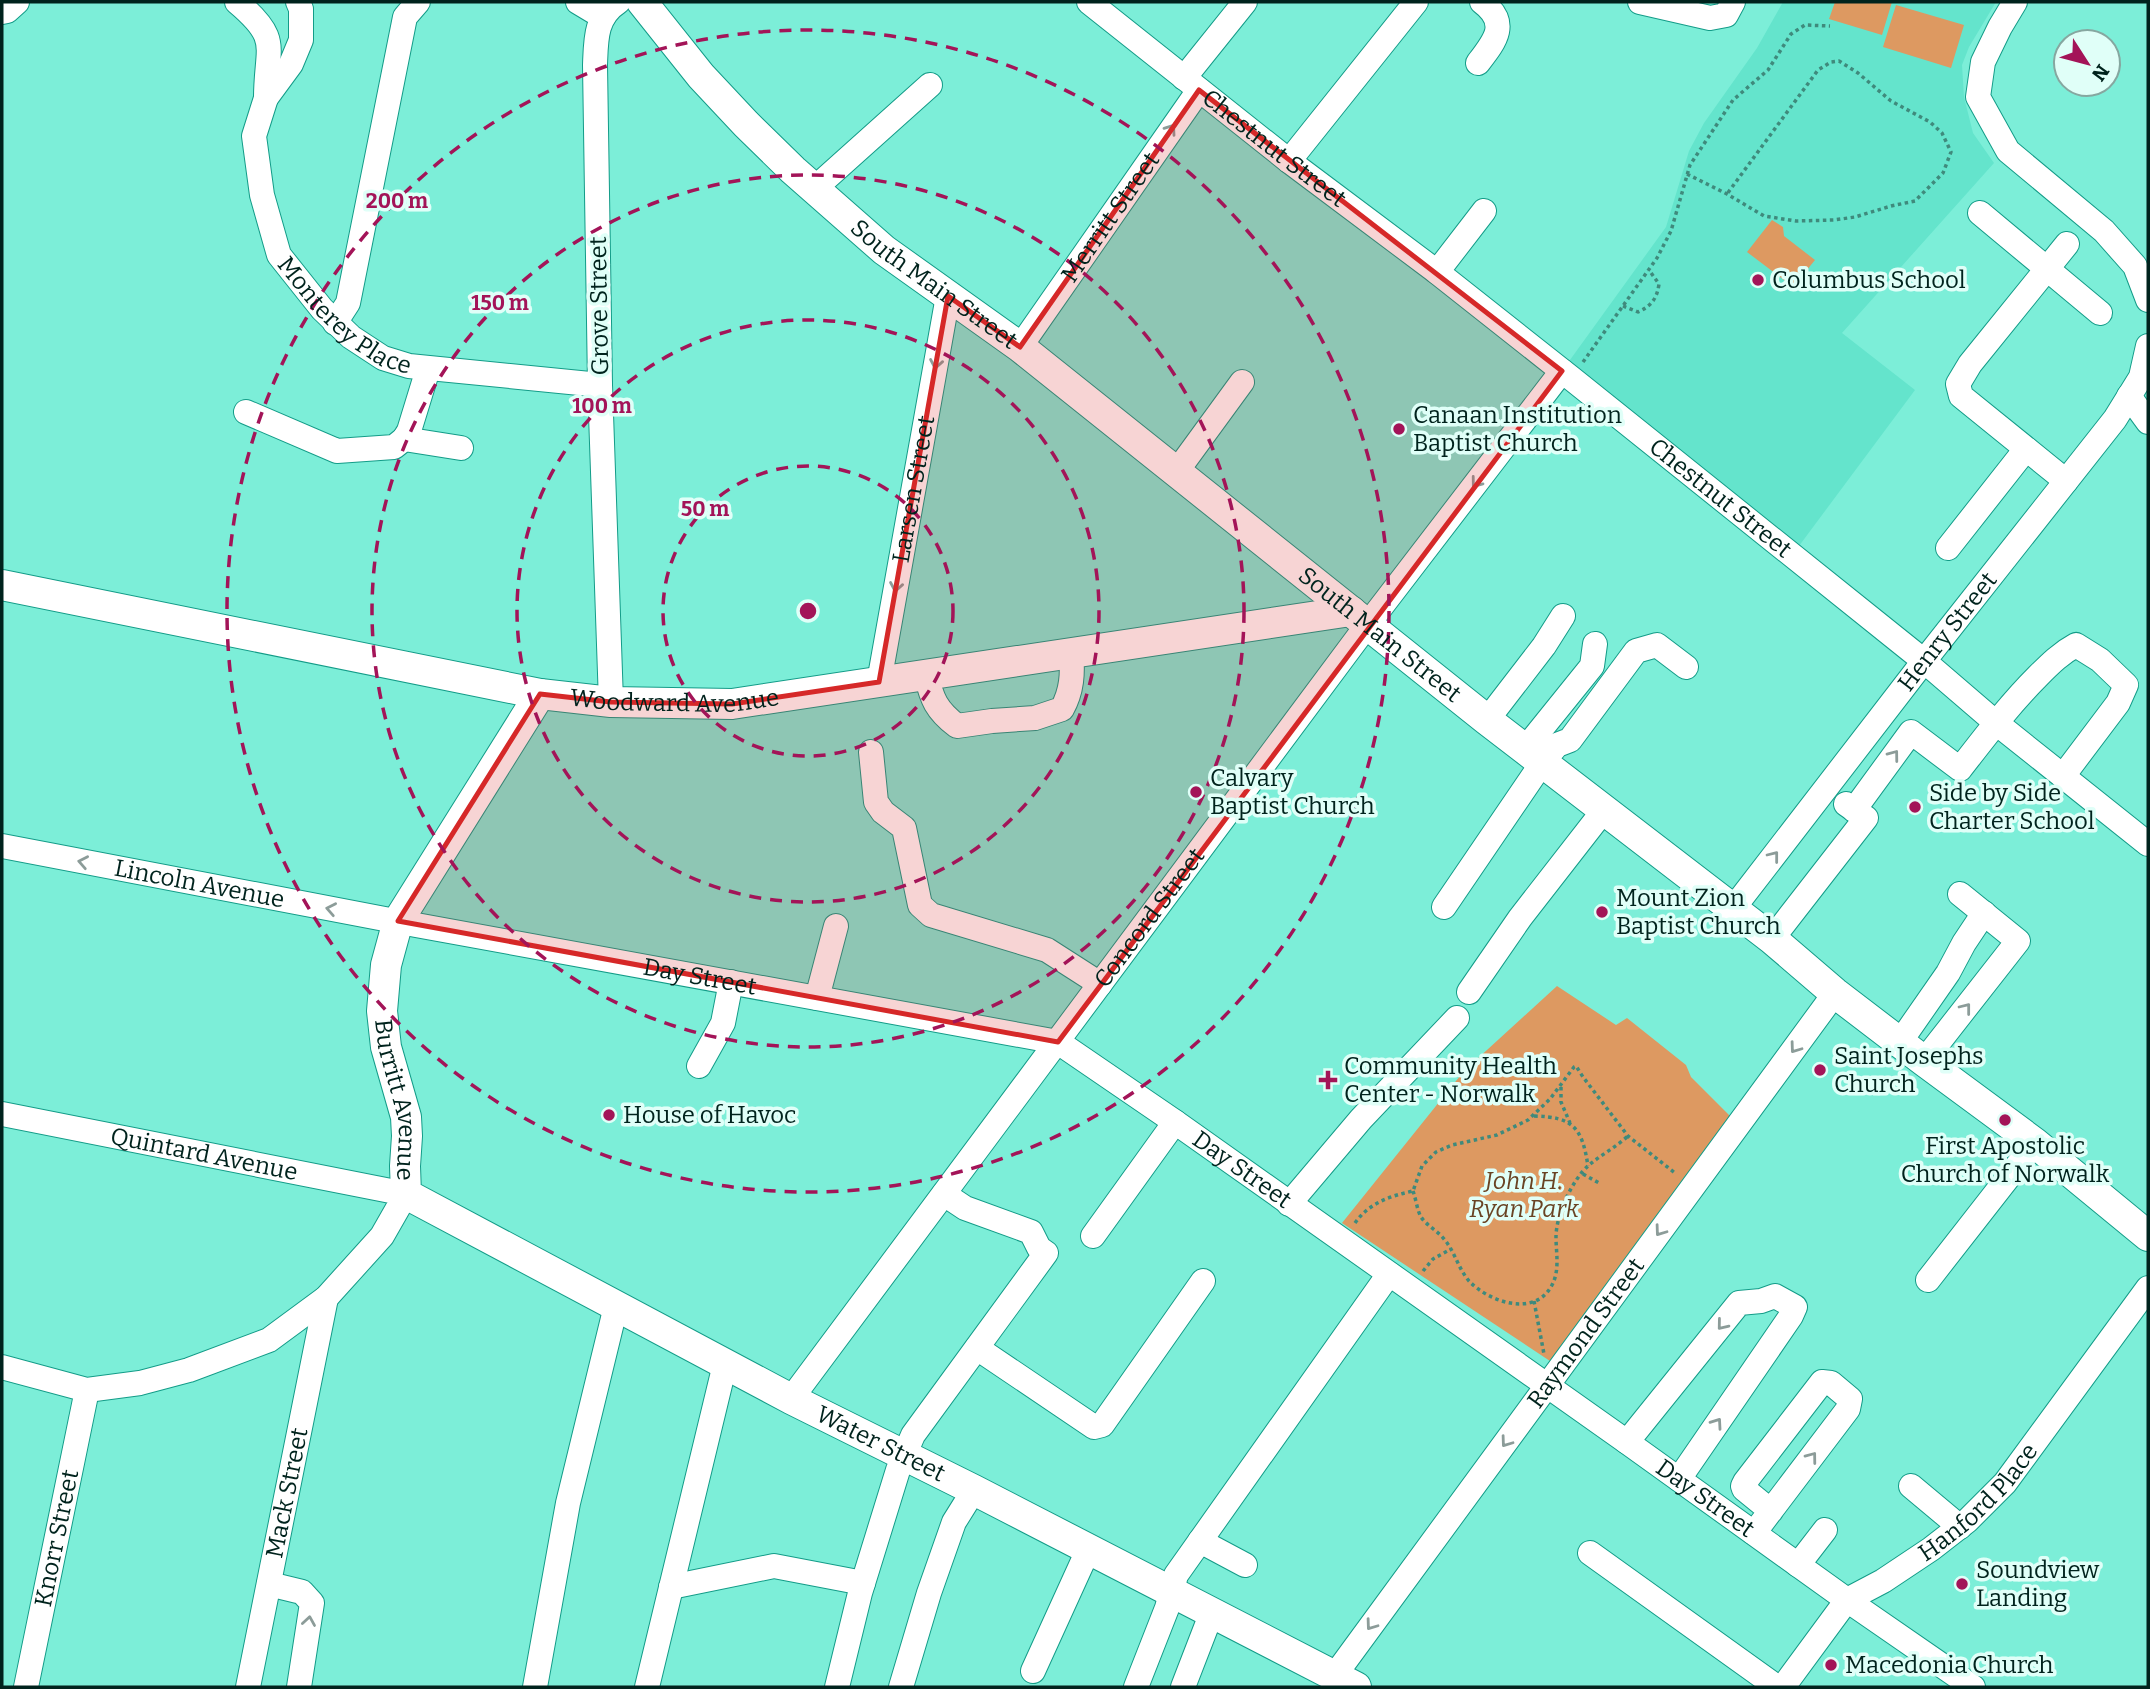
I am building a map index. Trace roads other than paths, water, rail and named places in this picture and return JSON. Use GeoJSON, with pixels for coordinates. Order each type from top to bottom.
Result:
{"type":"FeatureCollection","features":[{"type":"Feature","properties":{"kind":"main road","name":"South Main Street"},"geometry":{"type":"LineString","coordinates":[[642,2],[701,76],[746,124],[814,189],[884,250],[1020,346],[1487,720],[1772,939],[1835,993],[2035,1143],[2148,1236]]}},
{"type":"Feature","properties":{"kind":"main road","name":"Woodward Avenue"},"geometry":{"type":"LineString","coordinates":[[2,585],[540,694],[611,702],[732,704],[1071,653],[1360,618]]}},
{"type":"Feature","properties":{"kind":"main road","name":"Burritt Avenue"},"geometry":{"type":"LineString","coordinates":[[406,1194],[406,1117],[386,1048],[382,1011],[386,965],[398,921],[540,694]]}},
{"type":"Feature","properties":{"kind":"main road","name":"Water Street"},"geometry":{"type":"LineString","coordinates":[[406,1194],[791,1399],[1089,1548],[1345,1681]]}},
{"type":"Feature","properties":{"kind":"street"},"geometry":{"type":"LineString","coordinates":[[2,12],[17,2]]}},
{"type":"Feature","properties":{"kind":"street"},"geometry":{"type":"LineString","coordinates":[[237,2],[255,18],[267,34],[270,45],[266,98]]}},
{"type":"Feature","properties":{"kind":"street","name":"Monterey Place"},"geometry":{"type":"LineString","coordinates":[[298,2],[301,9],[300,40],[291,64],[266,98],[254,136],[262,195],[279,255],[335,323],[383,358],[428,369],[600,385]]}},
{"type":"Feature","properties":{"kind":"street"},"geometry":{"type":"LineString","coordinates":[[335,323],[348,303],[405,17],[418,2]]}},
{"type":"Feature","properties":{"kind":"street"},"geometry":{"type":"LineString","coordinates":[[578,2],[610,9]]}},
{"type":"Feature","properties":{"kind":"street","name":"Chestnut Street"},"geometry":{"type":"LineString","coordinates":[[1089,2],[1289,161],[1567,374],[2148,844]]}},
{"type":"Feature","properties":{"kind":"street","name":"Merritt Street"},"geometry":{"type":"LineString","coordinates":[[1020,346],[1245,2]]}},
{"type":"Feature","properties":{"kind":"street"},"geometry":{"type":"LineString","coordinates":[[1289,161],[1416,2]]}},
{"type":"Feature","properties":{"kind":"street"},"geometry":{"type":"LineString","coordinates":[[1478,63],[1494,43],[1498,31],[1494,12],[1482,2]]}},
{"type":"Feature","properties":{"kind":"street"},"geometry":{"type":"LineString","coordinates":[[1640,2],[1710,18],[1726,15],[1733,2]]}},
{"type":"Feature","properties":{"kind":"street"},"geometry":{"type":"LineString","coordinates":[[2015,2],[1983,62],[1978,97],[2008,151],[2104,230],[2135,266],[2148,300]]}},
{"type":"Feature","properties":{"kind":"street","name":"Grove Street"},"geometry":{"type":"LineString","coordinates":[[610,9],[596,32],[595,65],[600,385],[611,702]]}},
{"type":"Feature","properties":{"kind":"street"},"geometry":{"type":"LineString","coordinates":[[814,189],[930,85]]}},
{"type":"Feature","properties":{"kind":"street"},"geometry":{"type":"LineString","coordinates":[[1437,272],[1484,211]]}},
{"type":"Feature","properties":{"kind":"street"},"geometry":{"type":"LineString","coordinates":[[1980,213],[2100,313]]}},
{"type":"Feature","properties":{"kind":"street"},"geometry":{"type":"LineString","coordinates":[[2066,481],[1961,396],[1958,384],[1970,364],[2067,244]]}},
{"type":"Feature","properties":{"kind":"street","name":"Larsen Street"},"geometry":{"type":"LineString","coordinates":[[879,682],[948,296]]}},
{"type":"Feature","properties":{"kind":"street","name":"Henry Street"},"geometry":{"type":"LineString","coordinates":[[1732,910],[2115,419],[2139,402],[2148,346]]}},
{"type":"Feature","properties":{"kind":"street"},"geometry":{"type":"LineString","coordinates":[[246,412],[337,451],[394,446],[404,439],[409,431],[428,369]]}},
{"type":"Feature","properties":{"kind":"street","name":"Concord Street"},"geometry":{"type":"LineString","coordinates":[[791,1399],[1058,1042],[1360,618],[1567,374]]}},
{"type":"Feature","properties":{"kind":"street"},"geometry":{"type":"LineString","coordinates":[[1177,471],[1242,382]]}},
{"type":"Feature","properties":{"kind":"street"},"geometry":{"type":"LineString","coordinates":[[2139,402],[2148,422]]}},
{"type":"Feature","properties":{"kind":"street"},"geometry":{"type":"LineString","coordinates":[[404,439],[461,448]]}},
{"type":"Feature","properties":{"kind":"street"},"geometry":{"type":"LineString","coordinates":[[1948,548],[2026,449]]}},
{"type":"Feature","properties":{"kind":"street"},"geometry":{"type":"LineString","coordinates":[[1487,720],[1544,646],[1563,616]]}},
{"type":"Feature","properties":{"kind":"street"},"geometry":{"type":"LineString","coordinates":[[1444,907],[1534,756],[1592,666],[1595,644]]}},
{"type":"Feature","properties":{"kind":"street"},"geometry":{"type":"LineString","coordinates":[[1534,756],[1570,740],[1636,651],[1657,645],[1685,667]]}},
{"type":"Feature","properties":{"kind":"street"},"geometry":{"type":"LineString","coordinates":[[1854,810],[1911,732],[1960,769],[1995,722],[2062,652],[2076,645],[2100,660],[2126,685],[2118,703],[2063,776]]}},
{"type":"Feature","properties":{"kind":"street"},"geometry":{"type":"LineString","coordinates":[[926,675],[932,699],[943,715],[957,726],[1035,718],[1062,709],[1069,695],[1071,653]]}},
{"type":"Feature","properties":{"kind":"street"},"geometry":{"type":"LineString","coordinates":[[871,752],[876,802],[904,828],[919,905],[931,915],[1047,950],[1100,984]]}},
{"type":"Feature","properties":{"kind":"street"},"geometry":{"type":"LineString","coordinates":[[1772,939],[1866,818],[1825,789]]}},
{"type":"Feature","properties":{"kind":"street"},"geometry":{"type":"LineString","coordinates":[[1469,992],[1520,918],[1604,810]]}},
{"type":"Feature","properties":{"kind":"street","name":"Lincoln Avenue"},"geometry":{"type":"LineString","coordinates":[[2,846],[398,921]]}},
{"type":"Feature","properties":{"kind":"street"},"geometry":{"type":"LineString","coordinates":[[1924,1061],[2018,941],[1960,894]]}},
{"type":"Feature","properties":{"kind":"street"},"geometry":{"type":"LineString","coordinates":[[1900,1042],[1948,973],[1984,913]]}},
{"type":"Feature","properties":{"kind":"street","name":"Day Street"},"geometry":{"type":"LineString","coordinates":[[398,921],[1058,1042],[1973,1687]]}},
{"type":"Feature","properties":{"kind":"street"},"geometry":{"type":"LineString","coordinates":[[817,998],[836,926]]}},
{"type":"Feature","properties":{"kind":"street"},"geometry":{"type":"LineString","coordinates":[[699,1066],[723,1023],[731,982]]}},
{"type":"Feature","properties":{"kind":"street","name":"Raymond Street"},"geometry":{"type":"LineString","coordinates":[[1345,1681],[1547,1387],[1835,993]]}},
{"type":"Feature","properties":{"kind":"street"},"geometry":{"type":"LineString","coordinates":[[1289,1204],[1361,1119],[1457,1018]]}},
{"type":"Feature","properties":{"kind":"street","name":"Quintard Avenue"},"geometry":{"type":"LineString","coordinates":[[2,1114],[406,1194]]}},
{"type":"Feature","properties":{"kind":"street"},"geometry":{"type":"LineString","coordinates":[[1093,1236],[1175,1122]]}},
{"type":"Feature","properties":{"kind":"street"},"geometry":{"type":"LineString","coordinates":[[1928,1280],[2035,1143]]}},
{"type":"Feature","properties":{"kind":"street","name":"Burritt Avenue"},"geometry":{"type":"LineString","coordinates":[[2,1367],[87,1390],[140,1382],[189,1370],[269,1340],[326,1298],[382,1236],[406,1194]]}},
{"type":"Feature","properties":{"kind":"street"},"geometry":{"type":"LineString","coordinates":[[837,1687],[863,1583],[904,1454],[916,1430],[1046,1253],[1039,1248],[1031,1232],[965,1208],[944,1194]]}},
{"type":"Feature","properties":{"kind":"street"},"geometry":{"type":"LineString","coordinates":[[1136,1687],[1176,1575],[1390,1274]]}},
{"type":"Feature","properties":{"kind":"street"},"geometry":{"type":"LineString","coordinates":[[977,1348],[1094,1427],[1102,1425],[1203,1281]]}},
{"type":"Feature","properties":{"kind":"street","name":"Hanford Place"},"geometry":{"type":"LineString","coordinates":[[1783,1687],[1847,1600],[1883,1581],[1931,1549],[1960,1527],[2005,1483],[2148,1288]]}},
{"type":"Feature","properties":{"kind":"street"},"geometry":{"type":"LineString","coordinates":[[1627,1442],[1739,1303],[1761,1301],[1775,1296],[1795,1307],[1679,1479]]}},
{"type":"Feature","properties":{"kind":"street","name":"Mack Street"},"geometry":{"type":"LineString","coordinates":[[248,1687],[326,1298]]}},
{"type":"Feature","properties":{"kind":"street"},"geometry":{"type":"LineString","coordinates":[[535,1687],[568,1503],[617,1306]]}},
{"type":"Feature","properties":{"kind":"street"},"geometry":{"type":"LineString","coordinates":[[647,1687],[725,1364]]}},
{"type":"Feature","properties":{"kind":"street"},"geometry":{"type":"LineString","coordinates":[[1754,1533],[1771,1511],[1848,1409],[1850,1399],[1831,1382],[1822,1382],[1743,1486],[1771,1511]]}},
{"type":"Feature","properties":{"kind":"street","name":"Knorr Street"},"geometry":{"type":"LineString","coordinates":[[26,1687],[87,1390]]}},
{"type":"Feature","properties":{"kind":"street"},"geometry":{"type":"LineString","coordinates":[[1911,1486],[1960,1527]]}},
{"type":"Feature","properties":{"kind":"street"},"geometry":{"type":"LineString","coordinates":[[901,1687],[954,1522],[974,1490]]}},
{"type":"Feature","properties":{"kind":"street"},"geometry":{"type":"LineString","coordinates":[[1798,1565],[1825,1530]]}},
{"type":"Feature","properties":{"kind":"street"},"geometry":{"type":"LineString","coordinates":[[1200,1541],[1245,1565]]}},
{"type":"Feature","properties":{"kind":"street"},"geometry":{"type":"LineString","coordinates":[[1033,1671],[1089,1548]]}},
{"type":"Feature","properties":{"kind":"street"},"geometry":{"type":"LineString","coordinates":[[1590,1553],[1777,1687]]}},
{"type":"Feature","properties":{"kind":"street"},"geometry":{"type":"LineString","coordinates":[[671,1587],[774,1566],[863,1583]]}},
{"type":"Feature","properties":{"kind":"street"},"geometry":{"type":"LineString","coordinates":[[269,1584],[302,1592],[312,1603],[299,1687]]}},
{"type":"Feature","properties":{"kind":"street"},"geometry":{"type":"LineString","coordinates":[[1183,1687],[1212,1612]]}},
{"type":"Feature","properties":{"kind":"place","name":"Columbus School"},"geometry":{"type":"Point","coordinates":[1758,280]}},
{"type":"Feature","properties":{"kind":"place","name":"Canaan Institution Baptist Church"},"geometry":{"type":"Point","coordinates":[1399,429]}},
{"type":"Feature","properties":{"kind":"place","name":"Calvary Baptist Church"},"geometry":{"type":"Point","coordinates":[1196,792]}},
{"type":"Feature","properties":{"kind":"place","name":"Side by Side Charter School"},"geometry":{"type":"Point","coordinates":[1915,807]}},
{"type":"Feature","properties":{"kind":"place","name":"Mount Zion Baptist Church"},"geometry":{"type":"Point","coordinates":[1602,912]}},
{"type":"Feature","properties":{"kind":"place","name":"Saint Josephs Church"},"geometry":{"type":"Point","coordinates":[1820,1070]}},
{"type":"Feature","properties":{"kind":"place","name":"Community Health Center - Norwalk"},"geometry":{"type":"Point","coordinates":[1328,1080]}},
{"type":"Feature","properties":{"kind":"place","name":"House of Havoc"},"geometry":{"type":"Point","coordinates":[609,1115]}},
{"type":"Feature","properties":{"kind":"place","name":"First Apostolic Church of Norwalk"},"geometry":{"type":"Point","coordinates":[2005,1120]}},
{"type":"Feature","properties":{"kind":"place","name":"Soundview Landing"},"geometry":{"type":"Point","coordinates":[1962,1584]}},
{"type":"Feature","properties":{"kind":"place","name":"Macedonia Church"},"geometry":{"type":"Point","coordinates":[1831,1665]}},
{"type":"Feature","properties":{"kind":"park label","name":"John H. Ryan Park"},"geometry":{"type":"Point","coordinates":[1524,1195]}}]}
